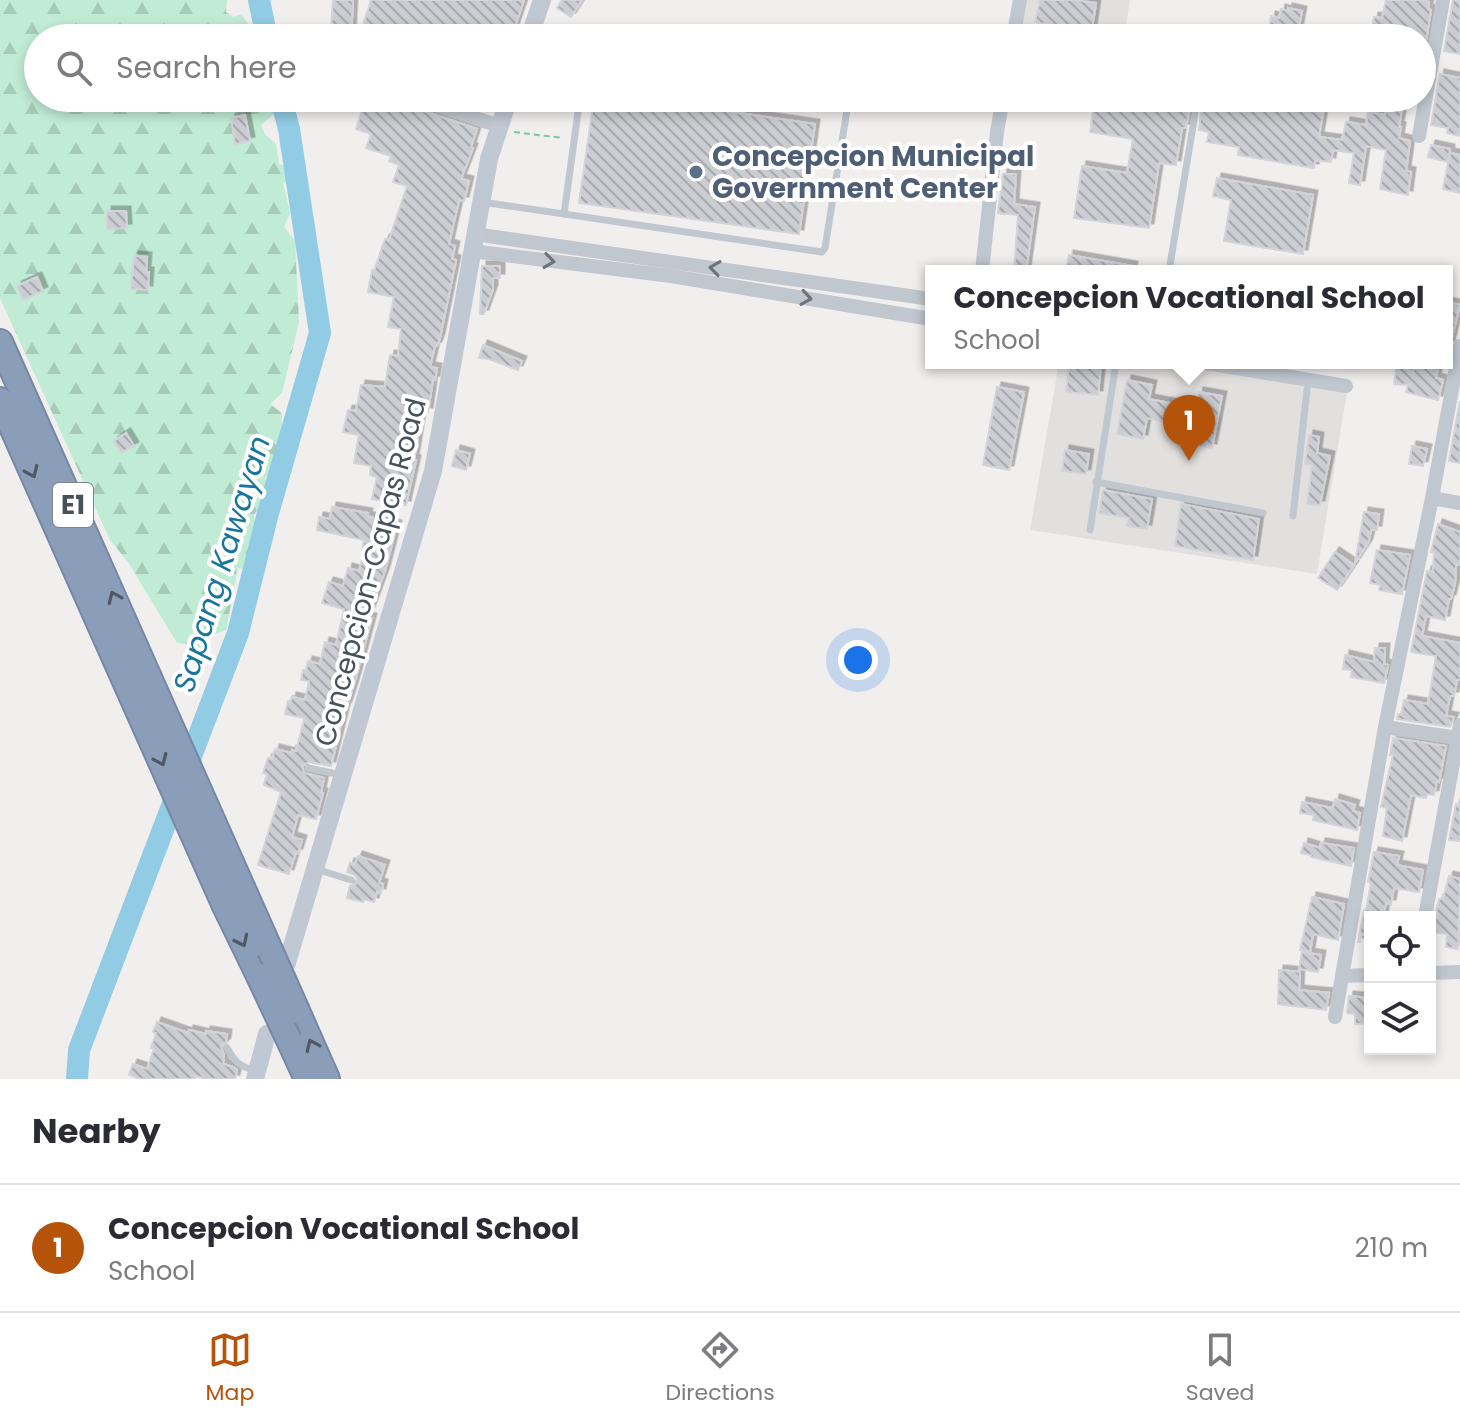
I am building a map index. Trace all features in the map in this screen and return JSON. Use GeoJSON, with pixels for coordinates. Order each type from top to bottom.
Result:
{"type":"FeatureCollection","features":[{"type":"Feature","properties":{"kind":"highway","name":"E1"},"geometry":{"type":"LineString","coordinates":[[0,342],[238,881],[279,957],[297,1011],[327,1079]]}},
{"type":"Feature","properties":{"kind":"highway","name":"E1"},"geometry":{"type":"LineString","coordinates":[[0,400],[259,976],[278,1037],[307,1079]]}},
{"type":"Feature","properties":{"kind":"main road"},"geometry":{"type":"LineString","coordinates":[[534,24],[542,0]]}},
{"type":"Feature","properties":{"kind":"main road","name":"Concepcion-Capas Road"},"geometry":{"type":"LineString","coordinates":[[279,957],[316,869],[433,471],[489,159],[504,112]]}},
{"type":"Feature","properties":{"kind":"main road"},"geometry":{"type":"LineString","coordinates":[[256,1075],[278,1037]]}},
{"type":"Feature","properties":{"kind":"street"},"geometry":{"type":"LineString","coordinates":[[1016,24],[1020,0]]}},
{"type":"Feature","properties":{"kind":"street"},"geometry":{"type":"LineString","coordinates":[[1436,40],[1443,0]]}},
{"type":"Feature","properties":{"kind":"street"},"geometry":{"type":"LineString","coordinates":[[454,112],[498,128]]}},
{"type":"Feature","properties":{"kind":"street"},"geometry":{"type":"LineString","coordinates":[[983,265],[1001,112]]}},
{"type":"Feature","properties":{"kind":"street"},"geometry":{"type":"LineString","coordinates":[[1419,136],[1423,112]]}},
{"type":"Feature","properties":{"kind":"street"},"geometry":{"type":"LineString","coordinates":[[473,243],[925,298]]}},
{"type":"Feature","properties":{"kind":"street"},"geometry":{"type":"LineString","coordinates":[[473,243],[925,318]]}},
{"type":"Feature","properties":{"kind":"street"},"geometry":{"type":"LineString","coordinates":[[1335,1017],[1385,727],[1460,346]]}},
{"type":"Feature","properties":{"kind":"street"},"geometry":{"type":"LineString","coordinates":[[1239,369],[1346,386]]}},
{"type":"Feature","properties":{"kind":"street"},"geometry":{"type":"LineString","coordinates":[[1432,498],[1460,503]]}},
{"type":"Feature","properties":{"kind":"street"},"geometry":{"type":"LineString","coordinates":[[1385,727],[1459,731],[1426,911]]}},
{"type":"Feature","properties":{"kind":"street"},"geometry":{"type":"LineString","coordinates":[[1436,973],[1460,972]]}},
{"type":"Feature","properties":{"kind":"street"},"geometry":{"type":"LineString","coordinates":[[1342,976],[1364,975]]}},
{"type":"Feature","properties":{"kind":"lane"},"geometry":{"type":"LineString","coordinates":[[564,214],[578,112]]}},
{"type":"Feature","properties":{"kind":"lane"},"geometry":{"type":"LineString","coordinates":[[481,201],[822,252],[847,112]]}},
{"type":"Feature","properties":{"kind":"lane"},"geometry":{"type":"LineString","coordinates":[[1170,265],[1195,114]]}},
{"type":"Feature","properties":{"kind":"lane"},"geometry":{"type":"LineString","coordinates":[[1090,530],[1115,369]]}},
{"type":"Feature","properties":{"kind":"lane"},"geometry":{"type":"LineString","coordinates":[[1293,516],[1308,381]]}},
{"type":"Feature","properties":{"kind":"lane"},"geometry":{"type":"LineString","coordinates":[[1096,482],[1263,513]]}},
{"type":"Feature","properties":{"kind":"lane"},"geometry":{"type":"LineString","coordinates":[[308,768],[344,775]]}},
{"type":"Feature","properties":{"kind":"lane"},"geometry":{"type":"LineString","coordinates":[[316,869],[351,880]]}},
{"type":"Feature","properties":{"kind":"lane"},"geometry":{"type":"LineString","coordinates":[[227,1048],[236,1062],[256,1075]]}},
{"type":"Feature","properties":{"kind":"path"},"geometry":{"type":"LineString","coordinates":[[498,128],[574,140]]}},
{"type":"Feature","properties":{"kind":"shaded area"},"geometry":{"type":"Polygon","coordinates":[[[1025,0],[1130,0],[1126,24],[1021,24],[1025,0]]]}},
{"type":"Feature","properties":{"kind":"shaded area"},"geometry":{"type":"Polygon","coordinates":[[[1058,369],[1196,369],[1347,392],[1317,574],[1030,530],[1058,369]]]}},
{"type":"Feature","properties":{"kind":"green space"},"geometry":{"type":"Polygon","coordinates":[[[0,0],[227,0],[226,12],[233,17],[241,14],[249,24],[24,24],[24,112],[276,112],[261,125],[265,134],[276,144],[279,164],[290,168],[292,179],[283,183],[290,213],[284,227],[295,241],[299,322],[282,393],[270,404],[282,413],[281,443],[274,459],[278,463],[276,471],[271,470],[265,479],[270,490],[254,515],[248,570],[238,568],[226,630],[211,636],[195,667],[190,644],[177,643],[128,562],[110,540],[0,298],[0,0]]]}},
{"type":"Feature","properties":{"kind":"building"},"geometry":{"type":"Polygon","coordinates":[[[333,0],[353,0],[352,24],[331,24],[333,0]]]}},
{"type":"Feature","properties":{"kind":"building"},"geometry":{"type":"Polygon","coordinates":[[[371,0],[524,0],[516,24],[363,24],[371,0]]]}},
{"type":"Feature","properties":{"kind":"building"},"geometry":{"type":"Polygon","coordinates":[[[562,0],[582,0],[571,17],[557,8],[562,0]]]}},
{"type":"Feature","properties":{"kind":"building"},"geometry":{"type":"Polygon","coordinates":[[[1040,0],[1096,3],[1093,24],[1035,22],[1040,0]]]}},
{"type":"Feature","properties":{"kind":"building"},"geometry":{"type":"Polygon","coordinates":[[[1386,0],[1423,0],[1429,2],[1428,9],[1431,10],[1429,24],[1373,24],[1374,17],[1382,18],[1386,0]]]}},
{"type":"Feature","properties":{"kind":"building"},"geometry":{"type":"Polygon","coordinates":[[[1453,0],[1460,0],[1460,54],[1444,51],[1453,0]]]}},
{"type":"Feature","properties":{"kind":"building"},"geometry":{"type":"Polygon","coordinates":[[[1288,8],[1302,11],[1300,24],[1270,24],[1271,16],[1279,18],[1281,9],[1288,11],[1288,8]]]}},
{"type":"Feature","properties":{"kind":"building"},"geometry":{"type":"Polygon","coordinates":[[[1440,74],[1460,78],[1460,136],[1447,133],[1448,128],[1431,125],[1433,112],[1436,112],[1440,74]]]}},
{"type":"Feature","properties":{"kind":"building"},"geometry":{"type":"Polygon","coordinates":[[[361,112],[427,112],[477,129],[461,179],[469,181],[464,201],[459,200],[449,244],[455,246],[452,259],[456,260],[440,338],[430,367],[437,368],[435,380],[428,412],[422,411],[406,505],[372,499],[377,477],[370,475],[371,466],[354,463],[359,435],[343,432],[348,410],[356,411],[361,385],[385,387],[390,355],[398,356],[401,329],[388,327],[394,297],[368,292],[372,270],[385,239],[389,240],[407,186],[393,182],[399,165],[389,161],[391,156],[366,148],[371,134],[356,129],[361,112]]]}},
{"type":"Feature","properties":{"kind":"building","name":"Concepcion Municipal Government Center"},"geometry":{"type":"Polygon","coordinates":[[[592,112],[732,112],[815,124],[799,234],[579,203],[592,112]]]}},
{"type":"Feature","properties":{"kind":"building"},"geometry":{"type":"Polygon","coordinates":[[[1093,112],[1189,112],[1186,128],[1182,128],[1176,165],[1159,163],[1149,228],[1074,218],[1082,166],[1127,173],[1133,139],[1090,132],[1093,112]]]}},
{"type":"Feature","properties":{"kind":"building"},"geometry":{"type":"Polygon","coordinates":[[[1201,112],[1317,112],[1323,113],[1319,137],[1342,140],[1346,122],[1366,125],[1368,112],[1385,115],[1386,112],[1401,112],[1399,138],[1410,141],[1406,171],[1411,172],[1408,195],[1380,189],[1386,150],[1366,146],[1360,185],[1349,183],[1354,153],[1333,150],[1331,162],[1315,160],[1314,168],[1238,155],[1239,147],[1207,142],[1209,132],[1199,130],[1201,112]]]}},
{"type":"Feature","properties":{"kind":"building"},"geometry":{"type":"Polygon","coordinates":[[[245,115],[250,141],[235,144],[231,118],[245,115]]]}},
{"type":"Feature","properties":{"kind":"building"},"geometry":{"type":"Polygon","coordinates":[[[1431,145],[1450,149],[1448,162],[1428,157],[1431,145]]]}},
{"type":"Feature","properties":{"kind":"building"},"geometry":{"type":"Polygon","coordinates":[[[1450,153],[1460,155],[1460,193],[1443,189],[1450,153]]]}},
{"type":"Feature","properties":{"kind":"building"},"geometry":{"type":"Polygon","coordinates":[[[1003,174],[1016,174],[1014,204],[1035,207],[1027,265],[1014,265],[1018,215],[998,213],[1003,174]]]}},
{"type":"Feature","properties":{"kind":"building"},"geometry":{"type":"Polygon","coordinates":[[[1217,178],[1313,195],[1303,254],[1224,241],[1231,200],[1213,196],[1217,178]]]}},
{"type":"Feature","properties":{"kind":"building"},"geometry":{"type":"Polygon","coordinates":[[[107,211],[126,211],[127,228],[107,229],[107,211]]]}},
{"type":"Feature","properties":{"kind":"building"},"geometry":{"type":"Polygon","coordinates":[[[1069,255],[1127,265],[1067,265],[1069,255]]]}},
{"type":"Feature","properties":{"kind":"building"},"geometry":{"type":"Polygon","coordinates":[[[134,256],[147,257],[148,290],[131,289],[134,256]]]}},
{"type":"Feature","properties":{"kind":"building"},"geometry":{"type":"Polygon","coordinates":[[[482,266],[500,266],[500,278],[493,278],[493,289],[484,314],[480,314],[482,266]]]}},
{"type":"Feature","properties":{"kind":"building"},"geometry":{"type":"Polygon","coordinates":[[[37,277],[43,291],[23,300],[17,286],[37,277]]]}},
{"type":"Feature","properties":{"kind":"building"},"geometry":{"type":"Polygon","coordinates":[[[1453,303],[1460,305],[1453,333],[1453,303]]]}},
{"type":"Feature","properties":{"kind":"building"},"geometry":{"type":"Polygon","coordinates":[[[483,345],[522,361],[518,370],[479,358],[483,345]]]}},
{"type":"Feature","properties":{"kind":"building"},"geometry":{"type":"Polygon","coordinates":[[[1068,369],[1101,369],[1098,395],[1066,392],[1068,369]]]}},
{"type":"Feature","properties":{"kind":"building"},"geometry":{"type":"Polygon","coordinates":[[[1396,369],[1407,369],[1413,373],[1414,369],[1438,369],[1436,378],[1443,380],[1438,400],[1406,392],[1408,385],[1394,384],[1396,369]]]}},
{"type":"Feature","properties":{"kind":"building"},"geometry":{"type":"Polygon","coordinates":[[[1127,380],[1152,385],[1149,399],[1196,408],[1199,392],[1222,396],[1212,448],[1180,442],[1182,425],[1147,418],[1143,439],[1117,434],[1127,380]]]}},
{"type":"Feature","properties":{"kind":"building"},"geometry":{"type":"Polygon","coordinates":[[[997,387],[1024,392],[1009,470],[983,465],[997,387]]]}},
{"type":"Feature","properties":{"kind":"building"},"geometry":{"type":"Polygon","coordinates":[[[1460,401],[1460,463],[1449,461],[1460,401]]]}},
{"type":"Feature","properties":{"kind":"building"},"geometry":{"type":"Polygon","coordinates":[[[126,433],[134,446],[121,453],[114,441],[126,433]]]}},
{"type":"Feature","properties":{"kind":"building"},"geometry":{"type":"Polygon","coordinates":[[[1309,435],[1319,437],[1317,453],[1330,456],[1320,505],[1307,504],[1312,465],[1305,464],[1309,435]]]}},
{"type":"Feature","properties":{"kind":"building"},"geometry":{"type":"Polygon","coordinates":[[[1412,446],[1427,449],[1423,466],[1409,464],[1412,446]]]}},
{"type":"Feature","properties":{"kind":"building"},"geometry":{"type":"Polygon","coordinates":[[[456,450],[470,454],[466,470],[452,466],[456,450]]]}},
{"type":"Feature","properties":{"kind":"building"},"geometry":{"type":"Polygon","coordinates":[[[1065,450],[1089,454],[1086,474],[1062,471],[1065,450]]]}},
{"type":"Feature","properties":{"kind":"building"},"geometry":{"type":"Polygon","coordinates":[[[1103,490],[1152,499],[1147,529],[1127,526],[1129,518],[1099,513],[1103,490]]]}},
{"type":"Feature","properties":{"kind":"building"},"geometry":{"type":"Polygon","coordinates":[[[1181,504],[1259,519],[1253,560],[1175,546],[1181,504]]]}},
{"type":"Feature","properties":{"kind":"building"},"geometry":{"type":"Polygon","coordinates":[[[332,507],[368,513],[367,516],[397,525],[368,617],[372,618],[331,766],[309,762],[302,766],[304,773],[324,778],[323,793],[316,819],[298,815],[292,837],[302,840],[289,874],[258,865],[281,792],[264,785],[267,774],[263,773],[275,749],[296,751],[304,718],[285,714],[288,701],[292,697],[305,700],[309,681],[301,680],[308,661],[320,664],[325,642],[336,645],[344,609],[322,603],[329,582],[343,586],[348,568],[359,571],[364,552],[364,540],[317,530],[319,517],[330,519],[332,507]]]}},
{"type":"Feature","properties":{"kind":"building"},"geometry":{"type":"Polygon","coordinates":[[[1364,512],[1379,514],[1377,530],[1371,530],[1368,543],[1355,563],[1364,512]]]}},
{"type":"Feature","properties":{"kind":"building"},"geometry":{"type":"Polygon","coordinates":[[[1438,524],[1460,532],[1460,565],[1456,564],[1455,583],[1445,620],[1426,616],[1422,636],[1460,643],[1460,680],[1457,680],[1454,696],[1450,696],[1446,716],[1454,717],[1450,727],[1397,719],[1404,700],[1428,704],[1436,656],[1411,652],[1427,571],[1433,572],[1434,552],[1431,552],[1438,524]]]}},
{"type":"Feature","properties":{"kind":"building"},"geometry":{"type":"Polygon","coordinates":[[[1377,550],[1410,555],[1402,594],[1379,590],[1380,585],[1370,583],[1377,550]]]}},
{"type":"Feature","properties":{"kind":"building"},"geometry":{"type":"Polygon","coordinates":[[[1335,552],[1354,565],[1337,590],[1318,578],[1335,552]]]}},
{"type":"Feature","properties":{"kind":"building"},"geometry":{"type":"Polygon","coordinates":[[[1375,648],[1385,648],[1384,664],[1388,665],[1384,683],[1351,677],[1352,670],[1343,669],[1345,655],[1374,662],[1375,648]]]}},
{"type":"Feature","properties":{"kind":"building"},"geometry":{"type":"Polygon","coordinates":[[[1393,738],[1446,746],[1434,795],[1427,794],[1426,798],[1411,795],[1402,841],[1383,836],[1387,808],[1381,807],[1393,755],[1390,755],[1393,738]]]}},
{"type":"Feature","properties":{"kind":"building"},"geometry":{"type":"Polygon","coordinates":[[[1335,799],[1355,805],[1353,811],[1360,813],[1357,830],[1313,820],[1314,815],[1300,813],[1302,802],[1333,808],[1335,799]]]}},
{"type":"Feature","properties":{"kind":"building"},"geometry":{"type":"Polygon","coordinates":[[[1456,804],[1460,805],[1460,841],[1449,840],[1456,804]]]}},
{"type":"Feature","properties":{"kind":"building"},"geometry":{"type":"Polygon","coordinates":[[[1304,843],[1320,848],[1321,843],[1354,848],[1351,866],[1301,853],[1304,843]]]}},
{"type":"Feature","properties":{"kind":"building"},"geometry":{"type":"Polygon","coordinates":[[[1374,852],[1399,856],[1397,865],[1423,870],[1419,892],[1394,888],[1391,904],[1386,903],[1384,911],[1364,911],[1364,934],[1361,934],[1358,942],[1364,910],[1371,883],[1368,882],[1374,852]]]}},
{"type":"Feature","properties":{"kind":"building"},"geometry":{"type":"Polygon","coordinates":[[[358,856],[385,865],[379,883],[383,884],[381,893],[377,892],[374,902],[347,898],[350,886],[356,884],[357,879],[347,872],[350,863],[355,864],[358,856]]]}},
{"type":"Feature","properties":{"kind":"building"},"geometry":{"type":"Polygon","coordinates":[[[1449,876],[1460,879],[1458,949],[1446,947],[1447,934],[1436,933],[1436,911],[1439,899],[1443,899],[1449,876]]]}},
{"type":"Feature","properties":{"kind":"building"},"geometry":{"type":"Polygon","coordinates":[[[1312,897],[1344,904],[1338,940],[1313,934],[1310,952],[1300,950],[1312,897]]]}},
{"type":"Feature","properties":{"kind":"building"},"geometry":{"type":"Polygon","coordinates":[[[1302,952],[1321,955],[1318,972],[1299,969],[1302,952]]]}},
{"type":"Feature","properties":{"kind":"building"},"geometry":{"type":"Polygon","coordinates":[[[1279,970],[1300,972],[1299,990],[1329,993],[1326,1010],[1278,1004],[1279,970]]]}},
{"type":"Feature","properties":{"kind":"building"},"geometry":{"type":"Polygon","coordinates":[[[1349,996],[1364,998],[1364,1023],[1355,1024],[1355,1014],[1347,1013],[1349,996]]]}},
{"type":"Feature","properties":{"kind":"building"},"geometry":{"type":"Polygon","coordinates":[[[157,1022],[188,1033],[189,1030],[227,1034],[226,1042],[221,1047],[223,1064],[237,1070],[235,1079],[195,1076],[195,1079],[140,1079],[129,1075],[133,1064],[147,1069],[154,1049],[151,1048],[157,1022]]]}},
{"type":"Feature","properties":{"kind":"waterway","name":"Sapang Kawayan"},"geometry":{"type":"LineString","coordinates":[[259,0],[264,24]]}},
{"type":"Feature","properties":{"kind":"waterway","name":"Sapang Kawayan"},"geometry":{"type":"LineString","coordinates":[[77,1079],[79,1050],[238,633],[268,513],[320,333],[285,112]]}},
{"type":"Feature","properties":{"kind":"place","name":"Concepcion Municipal Government Center"},"geometry":{"type":"Point","coordinates":[696,172]}},
{"type":"Feature","properties":{"kind":"place","name":"Concepcion Vocational School"},"geometry":{"type":"Point","coordinates":[1189,461]}}]}
